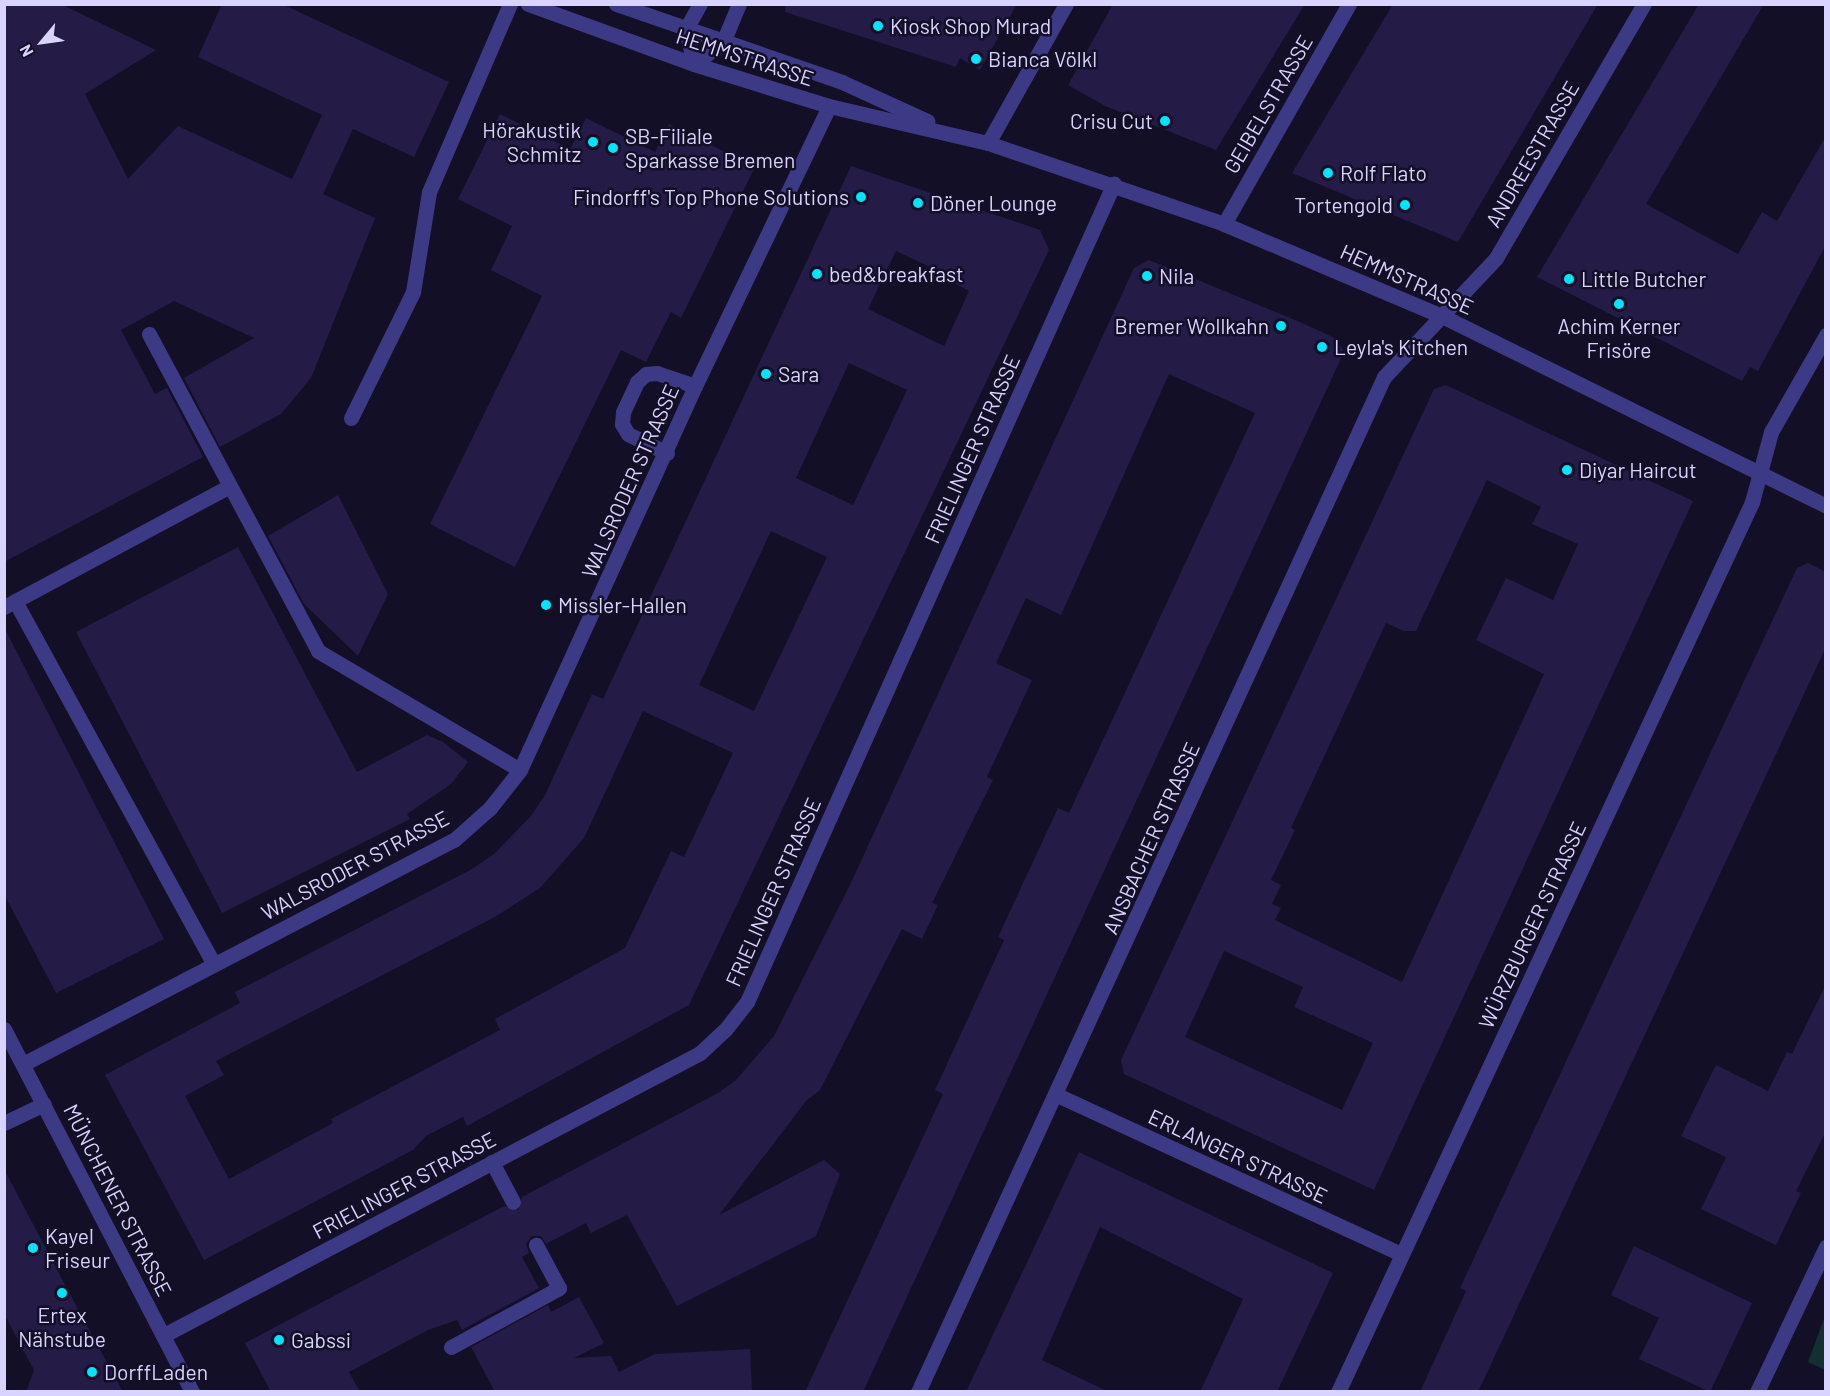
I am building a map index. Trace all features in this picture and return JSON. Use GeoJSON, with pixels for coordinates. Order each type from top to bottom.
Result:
{"type":"FeatureCollection","features":[{"type":"Feature","properties":{"kind":"street"},"geometry":{"type":"LineString","coordinates":[[351,418],[413,292],[429,192],[510,4]]}},
{"type":"Feature","properties":{"kind":"street","name":"HEMMSTRASSE"},"geometry":{"type":"LineString","coordinates":[[528,4],[694,64],[829,106],[954,133],[988,143],[1114,183],[1224,224],[1442,315],[1826,506]]}},
{"type":"Feature","properties":{"kind":"street","name":"HEMMSTRASSE"},"geometry":{"type":"LineString","coordinates":[[616,4],[842,82],[954,133]]}},
{"type":"Feature","properties":{"kind":"street"},"geometry":{"type":"LineString","coordinates":[[700,4],[686,29],[694,64],[723,42],[740,4]]}},
{"type":"Feature","properties":{"kind":"street"},"geometry":{"type":"LineString","coordinates":[[988,143],[1066,4]]}},
{"type":"Feature","properties":{"kind":"street","name":"GEIBELSTRASSE"},"geometry":{"type":"LineString","coordinates":[[1224,224],[1348,4]]}},
{"type":"Feature","properties":{"kind":"street","name":"ANDREESTRASSE"},"geometry":{"type":"LineString","coordinates":[[1442,315],[1496,258],[1644,4]]}},
{"type":"Feature","properties":{"kind":"street","name":"WALSRODER STRASSE"},"geometry":{"type":"LineString","coordinates":[[23,1064],[454,840],[490,808],[520,770],[667,453],[695,386],[829,106]]}},
{"type":"Feature","properties":{"kind":"street","name":"FRIELINGER STRASSE"},"geometry":{"type":"LineString","coordinates":[[164,1335],[700,1053],[747,1002],[1114,183]]}},
{"type":"Feature","properties":{"kind":"street","name":"ANSBACHER STRASSE"},"geometry":{"type":"LineString","coordinates":[[918,1392],[1058,1095],[1384,377],[1442,315]]}},
{"type":"Feature","properties":{"kind":"street"},"geometry":{"type":"LineString","coordinates":[[149,334],[318,651],[520,770]]}},
{"type":"Feature","properties":{"kind":"street","name":"WÜRZBURGER STRASSE"},"geometry":{"type":"LineString","coordinates":[[1338,1392],[1752,502],[1758,473],[1771,432],[1826,335]]}},
{"type":"Feature","properties":{"kind":"street"},"geometry":{"type":"LineString","coordinates":[[667,453],[628,434],[622,424],[623,412],[638,382],[646,374],[657,373],[695,386]]}},
{"type":"Feature","properties":{"kind":"street"},"geometry":{"type":"LineString","coordinates":[[214,964],[10,604],[230,486]]}},
{"type":"Feature","properties":{"kind":"street","name":"MÜNCHENER STRASSE"},"geometry":{"type":"LineString","coordinates":[[4,1029],[192,1392]]}},
{"type":"Feature","properties":{"kind":"street","name":"ERLANGER STRASSE"},"geometry":{"type":"LineString","coordinates":[[1058,1095],[1401,1254]]}},
{"type":"Feature","properties":{"kind":"street"},"geometry":{"type":"LineString","coordinates":[[4,1123],[44,1104]]}},
{"type":"Feature","properties":{"kind":"street"},"geometry":{"type":"LineString","coordinates":[[492,1162],[513,1202]]}},
{"type":"Feature","properties":{"kind":"street"},"geometry":{"type":"LineString","coordinates":[[451,1347],[560,1288],[536,1245]]}},
{"type":"Feature","properties":{"kind":"street"},"geometry":{"type":"LineString","coordinates":[[1757,1392],[1826,1247]]}},
{"type":"Feature","properties":{"kind":"green space"},"geometry":{"type":"Polygon","coordinates":[[[1825,1316],[1825,1370],[1808,1362],[1825,1316]]]}},
{"type":"Feature","properties":{"kind":"building"},"geometry":{"type":"Polygon","coordinates":[[[4,4],[61,4],[156,50],[85,94],[128,179],[178,126],[292,179],[322,115],[198,57],[222,4],[282,4],[449,82],[414,157],[353,129],[323,194],[375,218],[311,378],[281,414],[220,447],[184,378],[254,338],[174,301],[121,330],[155,394],[167,388],[203,457],[4,562],[4,4]]]}},
{"type":"Feature","properties":{"kind":"building"},"geometry":{"type":"Polygon","coordinates":[[[786,4],[1017,4],[980,70],[960,58],[956,67],[785,12],[786,4]]]}},
{"type":"Feature","properties":{"kind":"building"},"geometry":{"type":"Polygon","coordinates":[[[1113,4],[1305,4],[1216,150],[1105,106],[1068,85],[1113,4]]]}},
{"type":"Feature","properties":{"kind":"building"},"geometry":{"type":"Polygon","coordinates":[[[1393,4],[1598,4],[1458,242],[1292,173],[1393,4]]]}},
{"type":"Feature","properties":{"kind":"building"},"geometry":{"type":"Polygon","coordinates":[[[1699,4],[1764,4],[1646,204],[1738,254],[1762,212],[1777,221],[1826,136],[1826,245],[1758,371],[1750,367],[1742,381],[1537,277],[1699,4]]]}},
{"type":"Feature","properties":{"kind":"building"},"geometry":{"type":"Polygon","coordinates":[[[500,114],[570,149],[586,118],[655,152],[669,124],[755,167],[681,318],[671,312],[646,362],[621,350],[515,567],[430,524],[542,296],[491,270],[512,226],[458,199],[500,114]]]}},
{"type":"Feature","properties":{"kind":"building"},"geometry":{"type":"Polygon","coordinates":[[[851,166],[1040,230],[1049,250],[689,1005],[467,1126],[463,1117],[426,1136],[413,1150],[204,1260],[105,1075],[240,1003],[235,992],[472,869],[494,854],[531,816],[545,795],[592,694],[603,699],[851,166]],[[896,251],[868,309],[944,346],[969,291],[954,283],[956,279],[896,251]],[[849,363],[796,478],[853,505],[907,390],[849,363]],[[771,531],[699,685],[754,711],[827,557],[771,531]],[[643,711],[584,838],[540,888],[495,917],[216,1061],[224,1075],[185,1096],[229,1179],[333,1123],[331,1119],[500,1030],[495,1019],[625,948],[671,851],[684,857],[733,753],[643,711]]]}},
{"type":"Feature","properties":{"kind":"building"},"geometry":{"type":"Polygon","coordinates":[[[1149,260],[1337,339],[1344,352],[863,1392],[805,1392],[943,1094],[935,1090],[1004,940],[998,937],[1058,808],[1069,813],[1255,413],[1169,374],[1061,615],[1026,598],[996,663],[1032,680],[987,777],[993,780],[932,903],[938,905],[922,939],[902,929],[820,1090],[806,1101],[719,1215],[824,1160],[840,1174],[816,1236],[677,1306],[627,1215],[591,1233],[586,1223],[546,1244],[541,1236],[532,1236],[526,1244],[529,1253],[522,1257],[539,1288],[462,1330],[457,1320],[428,1330],[349,1372],[360,1392],[271,1392],[245,1343],[504,1206],[518,1210],[522,1197],[718,1093],[736,1080],[774,1036],[849,887],[1134,268],[1149,260]]]}},
{"type":"Feature","properties":{"kind":"building"},"geometry":{"type":"Polygon","coordinates":[[[1446,385],[1693,501],[1374,1190],[1124,1074],[1121,1060],[1434,389],[1446,385]],[[1487,480],[1416,631],[1404,631],[1386,623],[1291,828],[1295,830],[1271,880],[1281,885],[1272,904],[1281,908],[1275,920],[1402,982],[1544,674],[1476,640],[1506,578],[1553,600],[1578,544],[1532,524],[1541,507],[1487,480]],[[1224,951],[1185,1037],[1342,1110],[1373,1043],[1294,1007],[1303,987],[1224,951]]]}},
{"type":"Feature","properties":{"kind":"building"},"geometry":{"type":"Polygon","coordinates":[[[338,495],[388,594],[358,656],[304,604],[268,536],[338,495]]]}},
{"type":"Feature","properties":{"kind":"building"},"geometry":{"type":"Polygon","coordinates":[[[238,547],[357,772],[427,735],[443,742],[468,762],[451,784],[407,814],[410,819],[222,913],[76,632],[238,547]]]}},
{"type":"Feature","properties":{"kind":"building"},"geometry":{"type":"Polygon","coordinates":[[[1808,563],[1826,572],[1826,647],[1478,1392],[1420,1392],[1466,1291],[1460,1288],[1797,568],[1808,563]]]}},
{"type":"Feature","properties":{"kind":"building"},"geometry":{"type":"Polygon","coordinates":[[[4,627],[164,939],[56,993],[4,894],[4,627]]]}},
{"type":"Feature","properties":{"kind":"building"},"geometry":{"type":"Polygon","coordinates":[[[1826,984],[1826,1131],[1796,1191],[1801,1193],[1776,1245],[1701,1209],[1726,1157],[1681,1136],[1716,1065],[1768,1091],[1787,1052],[1792,1054],[1826,984]]]}},
{"type":"Feature","properties":{"kind":"building"},"geometry":{"type":"Polygon","coordinates":[[[1079,1152],[1333,1273],[1277,1392],[1200,1392],[1243,1299],[1100,1227],[1042,1360],[1109,1392],[966,1392],[1079,1152]]]}},
{"type":"Feature","properties":{"kind":"building"},"geometry":{"type":"Polygon","coordinates":[[[4,1169],[123,1392],[26,1392],[34,1370],[4,1314],[4,1169]]]}},
{"type":"Feature","properties":{"kind":"building"},"geometry":{"type":"Polygon","coordinates":[[[1634,1246],[1752,1303],[1710,1392],[1639,1359],[1659,1318],[1611,1295],[1634,1246]]]}},
{"type":"Feature","properties":{"kind":"building"},"geometry":{"type":"Polygon","coordinates":[[[579,1297],[604,1343],[574,1358],[611,1356],[619,1372],[655,1354],[750,1349],[752,1392],[495,1392],[471,1347],[548,1305],[551,1312],[579,1297]]]}},
{"type":"Feature","properties":{"kind":"place","name":"Kiosk Shop Murad"},"geometry":{"type":"Point","coordinates":[878,26]}},
{"type":"Feature","properties":{"kind":"place","name":"Bianca Völkl"},"geometry":{"type":"Point","coordinates":[976,59]}},
{"type":"Feature","properties":{"kind":"place","name":"Crisu Cut"},"geometry":{"type":"Point","coordinates":[1165,121]}},
{"type":"Feature","properties":{"kind":"place","name":"Hörakustik Schmitz"},"geometry":{"type":"Point","coordinates":[593,142]}},
{"type":"Feature","properties":{"kind":"place","name":"SB-Filiale Sparkasse Bremen"},"geometry":{"type":"Point","coordinates":[613,148]}},
{"type":"Feature","properties":{"kind":"place","name":"Rolf Flato"},"geometry":{"type":"Point","coordinates":[1328,173]}},
{"type":"Feature","properties":{"kind":"place","name":"Findorff's Top Phone Solutions"},"geometry":{"type":"Point","coordinates":[861,197]}},
{"type":"Feature","properties":{"kind":"place","name":"Döner Lounge"},"geometry":{"type":"Point","coordinates":[918,203]}},
{"type":"Feature","properties":{"kind":"place","name":"Tortengold"},"geometry":{"type":"Point","coordinates":[1405,205]}},
{"type":"Feature","properties":{"kind":"place","name":"bed&breakfast"},"geometry":{"type":"Point","coordinates":[817,274]}},
{"type":"Feature","properties":{"kind":"place","name":"Nila"},"geometry":{"type":"Point","coordinates":[1147,276]}},
{"type":"Feature","properties":{"kind":"place","name":"Little Butcher"},"geometry":{"type":"Point","coordinates":[1569,279]}},
{"type":"Feature","properties":{"kind":"place","name":"Achim Kerner Frisöre"},"geometry":{"type":"Point","coordinates":[1619,304]}},
{"type":"Feature","properties":{"kind":"place","name":"Bremer Wollkahn"},"geometry":{"type":"Point","coordinates":[1281,326]}},
{"type":"Feature","properties":{"kind":"place","name":"Leyla's Kitchen"},"geometry":{"type":"Point","coordinates":[1322,347]}},
{"type":"Feature","properties":{"kind":"place","name":"Sara"},"geometry":{"type":"Point","coordinates":[766,374]}},
{"type":"Feature","properties":{"kind":"place","name":"Diyar Haircut"},"geometry":{"type":"Point","coordinates":[1567,470]}},
{"type":"Feature","properties":{"kind":"place","name":"Missler-Hallen"},"geometry":{"type":"Point","coordinates":[546,605]}},
{"type":"Feature","properties":{"kind":"place","name":"Kayel Friseur"},"geometry":{"type":"Point","coordinates":[33,1248]}},
{"type":"Feature","properties":{"kind":"place","name":"Ertex Nähstube"},"geometry":{"type":"Point","coordinates":[62,1293]}},
{"type":"Feature","properties":{"kind":"place","name":"Gabssi"},"geometry":{"type":"Point","coordinates":[279,1340]}},
{"type":"Feature","properties":{"kind":"place","name":"DorffLaden"},"geometry":{"type":"Point","coordinates":[92,1372]}}]}
